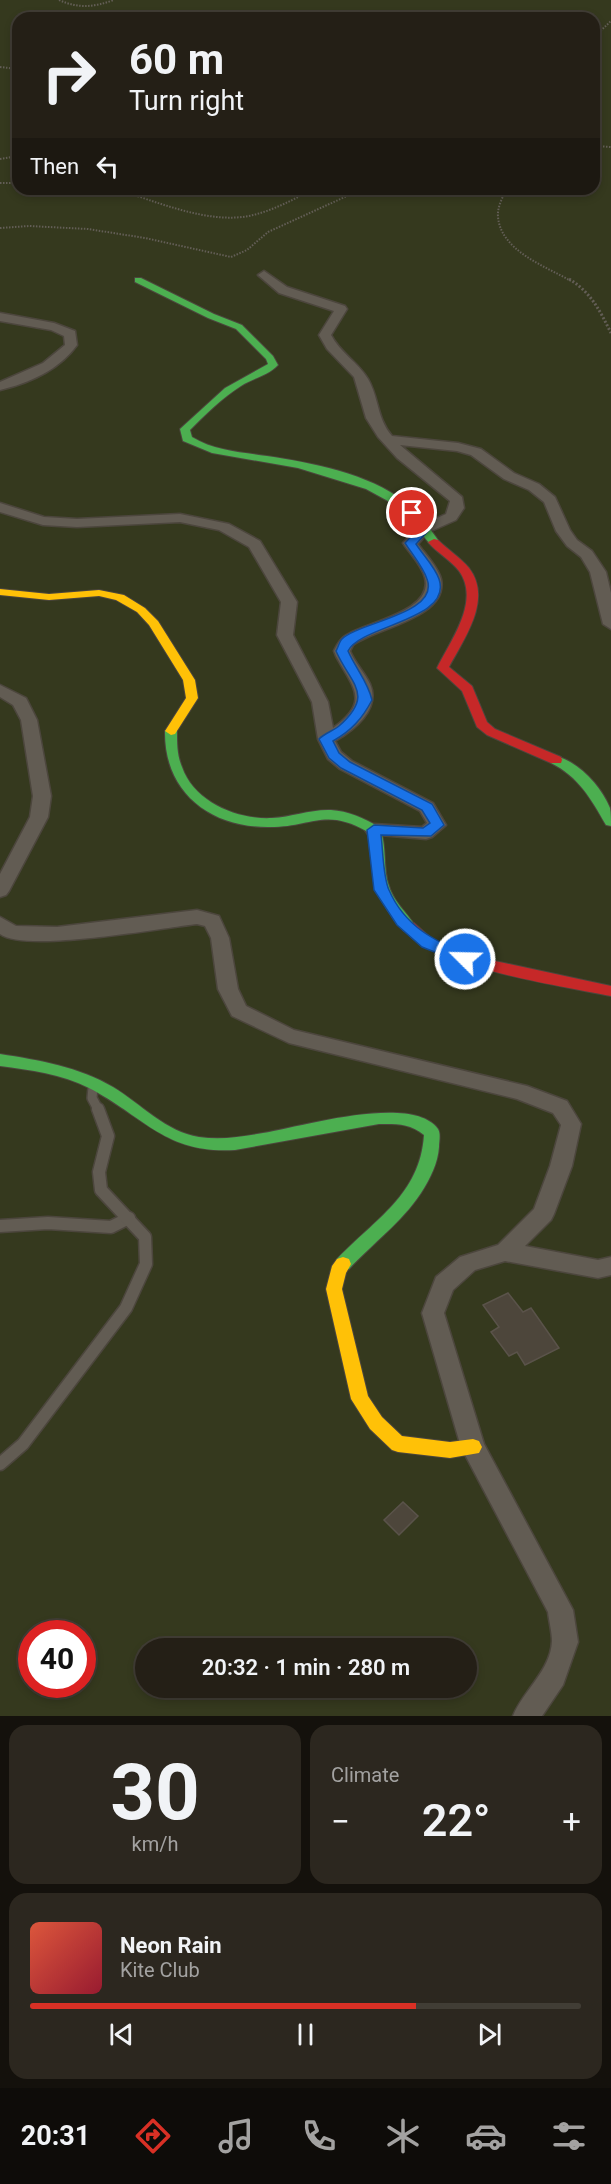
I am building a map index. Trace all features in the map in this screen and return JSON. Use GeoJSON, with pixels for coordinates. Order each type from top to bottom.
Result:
{"type":"FeatureCollection","features":[{"type":"Feature","properties":{"kind":"street"},"geometry":{"type":"LineString","coordinates":[[264,275],[283,290],[341,309],[325,335],[328,344],[350,363],[362,379],[369,395],[370,413],[377,427],[413,465],[457,500],[454,516],[424,529],[410,543],[433,579],[435,591],[428,602],[403,618],[361,633],[347,642],[342,651],[348,666],[363,686],[366,700],[357,716],[341,731],[326,739]]}},
{"type":"Feature","properties":{"kind":"street"},"geometry":{"type":"LineString","coordinates":[[138,280],[211,316],[239,327],[270,358],[273,365],[265,374],[238,383],[224,394],[185,429],[188,439],[197,446],[214,453],[274,460],[313,470],[392,497],[412,513],[439,548],[467,574],[473,592],[471,612],[443,668],[468,689],[481,724],[491,732],[568,765],[596,792],[611,822]]}},
{"type":"Feature","properties":{"kind":"street"},"geometry":{"type":"LineString","coordinates":[[0,317],[54,327],[70,334],[71,345],[64,355],[39,373],[0,386]]}},
{"type":"Feature","properties":{"kind":"street"},"geometry":{"type":"LineString","coordinates":[[389,440],[458,447],[476,452],[509,476],[534,487],[550,500],[563,531],[572,543],[587,554],[598,572],[611,624]]}},
{"type":"Feature","properties":{"kind":"street"},"geometry":{"type":"LineString","coordinates":[[0,507],[43,521],[77,523],[180,518],[224,527],[255,544],[289,602],[285,635],[320,702],[326,739],[334,755],[346,765],[427,807],[437,825],[426,833],[374,830],[356,819],[327,814],[281,822],[259,822],[239,820],[211,810],[191,794],[178,773],[168,742],[172,725],[192,698],[189,680],[148,617],[120,597],[99,593],[49,597],[0,592]]}},
{"type":"Feature","properties":{"kind":"street"},"geometry":{"type":"LineString","coordinates":[[0,690],[20,702],[28,720],[42,796],[39,817],[0,891]]}},
{"type":"Feature","properties":{"kind":"street"},"geometry":{"type":"LineString","coordinates":[[374,830],[381,890],[402,921],[427,943],[465,959],[611,991]]}},
{"type":"Feature","properties":{"kind":"street"},"geometry":{"type":"LineString","coordinates":[[0,924],[12,933],[57,934],[197,917],[212,921],[220,938],[228,989],[239,1011],[289,1036],[520,1092],[561,1107],[571,1124],[558,1176],[543,1214],[505,1252]]}},
{"type":"Feature","properties":{"kind":"street"},"geometry":{"type":"LineString","coordinates":[[0,1060],[33,1064],[93,1083],[170,1135],[212,1146],[240,1144],[386,1117],[416,1120],[432,1132],[433,1147],[428,1168],[412,1196],[338,1271],[334,1289],[360,1399],[375,1423],[398,1444],[450,1450],[473,1447]]}},
{"type":"Feature","properties":{"kind":"street"},"geometry":{"type":"LineString","coordinates":[[526,1716],[554,1676],[565,1642],[560,1610],[473,1447],[433,1314],[444,1284],[468,1263],[505,1252],[598,1269],[611,1266]]}},
{"type":"Feature","properties":{"kind":"lane"},"geometry":{"type":"LineString","coordinates":[[0,1464],[30,1435],[79,1373],[126,1308],[146,1264],[145,1237],[101,1190],[99,1172],[108,1136],[102,1117],[92,1098],[93,1083]]}},
{"type":"Feature","properties":{"kind":"lane"},"geometry":{"type":"LineString","coordinates":[[0,1226],[48,1223],[111,1227],[129,1218]]}},
{"type":"Feature","properties":{"kind":"path"},"geometry":{"type":"LineString","coordinates":[[60,0],[73,7],[89,9],[114,0]]}},
{"type":"Feature","properties":{"kind":"path"},"geometry":{"type":"LineString","coordinates":[[600,31],[611,21]]}},
{"type":"Feature","properties":{"kind":"path"},"geometry":{"type":"LineString","coordinates":[[134,195],[227,218],[271,208],[300,195]]}},
{"type":"Feature","properties":{"kind":"path"},"geometry":{"type":"LineString","coordinates":[[0,228],[56,225],[98,228],[231,257],[247,250],[268,232],[348,195]]}},
{"type":"Feature","properties":{"kind":"path"},"geometry":{"type":"LineString","coordinates":[[504,195],[498,215],[501,233],[511,246],[584,289],[595,301],[611,333]]}},
{"type":"Feature","properties":{"kind":"green space"},"geometry":{"type":"Polygon","coordinates":[[[0,0],[611,0],[611,1716],[0,1716],[0,0]]]}},
{"type":"Feature","properties":{"kind":"building"},"geometry":{"type":"Polygon","coordinates":[[[508,1293],[523,1312],[531,1308],[559,1348],[525,1365],[517,1352],[509,1356],[491,1332],[499,1327],[483,1305],[508,1293]]]}},
{"type":"Feature","properties":{"kind":"building"},"geometry":{"type":"Polygon","coordinates":[[[403,1502],[418,1516],[399,1535],[384,1520],[403,1502]]]}},
{"type":"Feature","properties":{"kind":"traffic: fast"},"geometry":{"type":"LineString","coordinates":[[138,280],[211,316],[239,327],[270,358],[273,365],[240,382],[215,400],[185,429],[187,439],[216,451],[281,461],[334,474],[369,486],[385,493],[408,510],[434,542]]}},
{"type":"Feature","properties":{"kind":"traffic: fast"},"geometry":{"type":"LineString","coordinates":[[171,731],[171,751],[176,769],[185,785],[197,798],[213,809],[249,821],[268,823],[323,814],[337,815],[354,819],[374,830],[381,883],[390,905],[409,927]]}},
{"type":"Feature","properties":{"kind":"traffic: fast"},"geometry":{"type":"LineString","coordinates":[[556,760],[582,778],[601,803],[611,822]]}},
{"type":"Feature","properties":{"kind":"traffic: fast"},"geometry":{"type":"LineString","coordinates":[[0,1060],[48,1068],[82,1078],[108,1092],[164,1130],[196,1143],[235,1144],[379,1118],[417,1121],[432,1132],[431,1154],[425,1173],[402,1206],[343,1264]]}},
{"type":"Feature","properties":{"kind":"traffic: slow"},"geometry":{"type":"LineString","coordinates":[[0,592],[49,597],[99,593],[120,597],[141,610],[154,623],[189,680],[192,698],[171,731]]}},
{"type":"Feature","properties":{"kind":"traffic: slow"},"geometry":{"type":"LineString","coordinates":[[343,1264],[338,1271],[334,1289],[360,1399],[376,1423],[398,1444],[450,1450],[473,1447]]}},
{"type":"Feature","properties":{"kind":"traffic: jam"},"geometry":{"type":"LineString","coordinates":[[434,542],[465,571],[471,583],[472,595],[467,621],[443,668],[468,689],[481,724],[491,732],[556,760]]}},
{"type":"Feature","properties":{"kind":"traffic: jam"},"geometry":{"type":"LineString","coordinates":[[409,927],[427,943],[464,959],[611,991]]}},
{"type":"Feature","properties":{"kind":"route"},"geometry":{"type":"LineString","coordinates":[[412,513],[424,529],[410,543],[433,579],[435,591],[428,602],[403,618],[361,633],[347,642],[342,651],[348,666],[363,686],[366,700],[357,716],[341,731],[326,739],[334,755],[346,765],[427,807],[437,825],[426,833],[374,830],[381,890],[402,921],[427,943],[465,959]]}}]}
